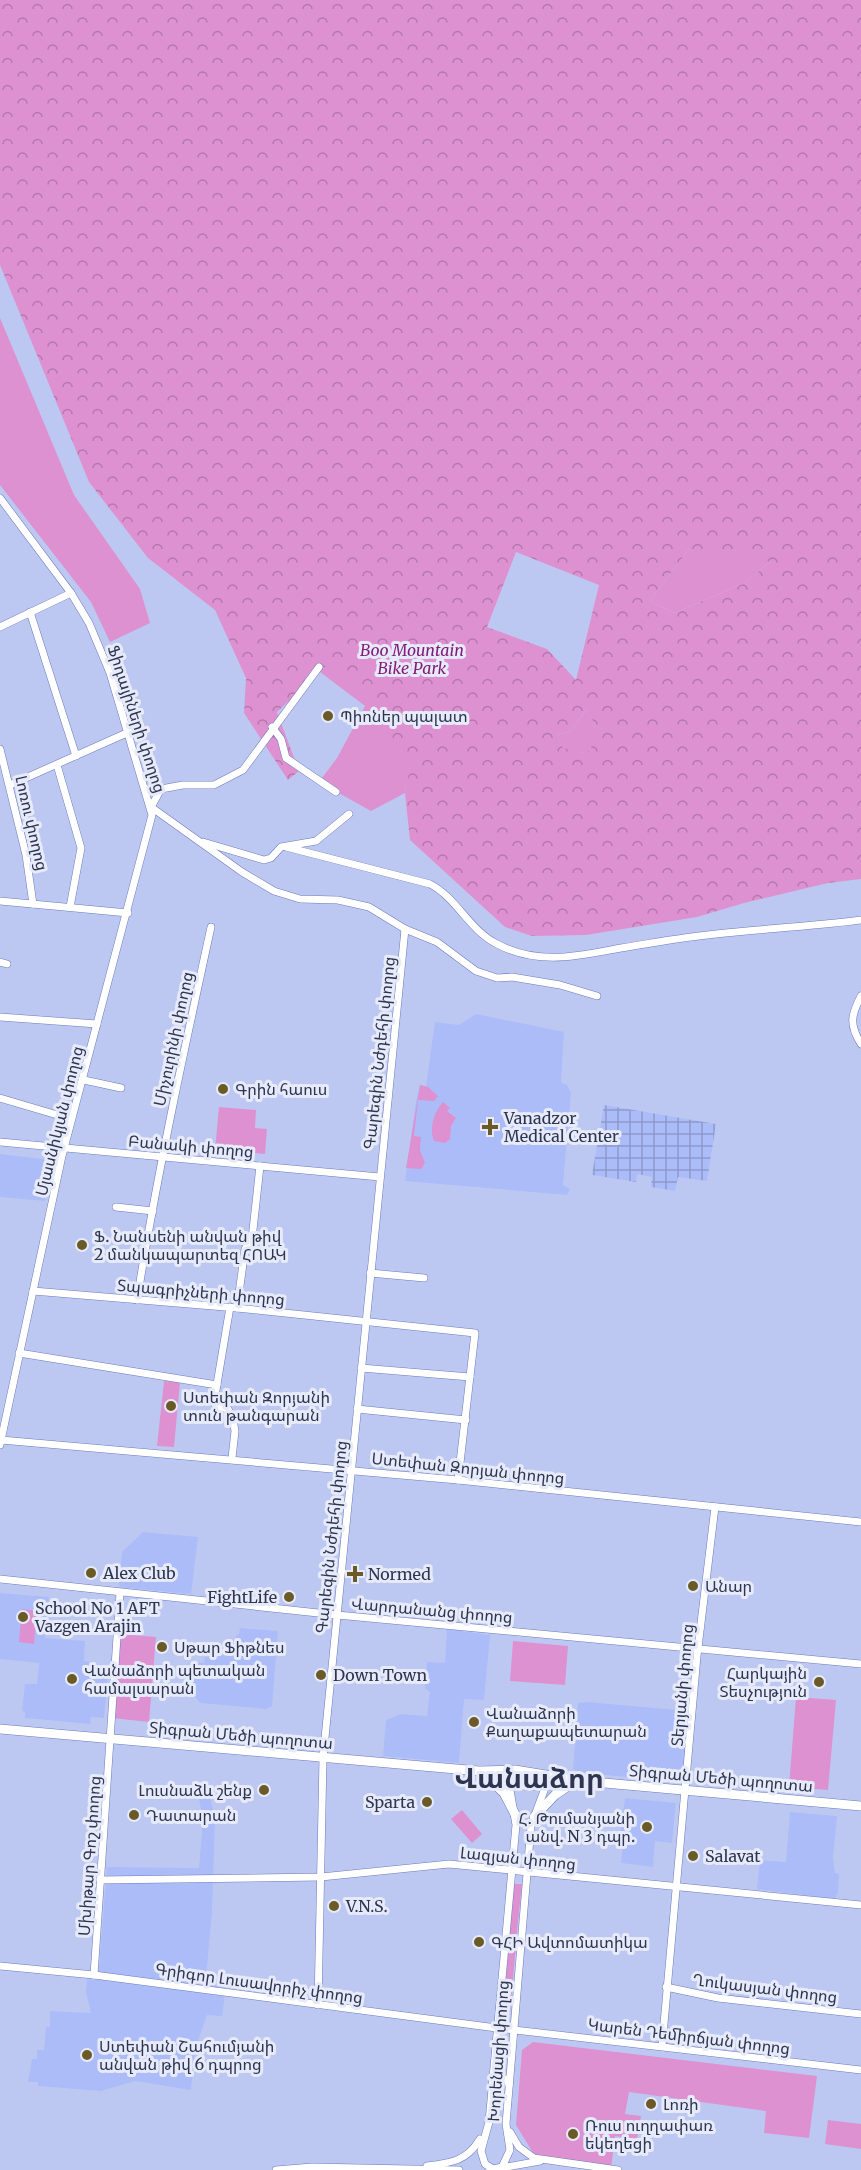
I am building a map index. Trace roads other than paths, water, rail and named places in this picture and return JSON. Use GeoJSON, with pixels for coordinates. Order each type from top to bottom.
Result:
{"type":"FeatureCollection","features":[{"type":"Feature","properties":{"kind":"main road","name":"Տիգրան Մեծի պողոտա"},"geometry":{"type":"LineString","coordinates":[[0,1729],[479,1771],[541,1772],[578,1780],[861,1806]]}},
{"type":"Feature","properties":{"kind":"main road"},"geometry":{"type":"LineString","coordinates":[[509,1784],[508,1774],[515,1770]]}},
{"type":"Feature","properties":{"kind":"main road","name":"Տիգրան Մեծի պողոտա"},"geometry":{"type":"LineString","coordinates":[[479,1771],[509,1784],[545,1788],[578,1780]]}},
{"type":"Feature","properties":{"kind":"main road"},"geometry":{"type":"LineString","coordinates":[[479,1771],[504,1793],[516,1816]]}},
{"type":"Feature","properties":{"kind":"main road"},"geometry":{"type":"LineString","coordinates":[[541,1772],[548,1777],[545,1788]]}},
{"type":"Feature","properties":{"kind":"main road"},"geometry":{"type":"LineString","coordinates":[[534,1817],[555,1795],[578,1780]]}},
{"type":"Feature","properties":{"kind":"street","name":"Ֆիդայիների փողոց"},"geometry":{"type":"LineString","coordinates":[[0,498],[71,592],[89,623],[102,653],[129,732],[151,807],[259,882],[286,896],[338,900],[369,907],[405,929],[437,942],[476,971],[497,978],[512,977],[560,985],[597,996]]}},
{"type":"Feature","properties":{"kind":"street"},"geometry":{"type":"LineString","coordinates":[[0,627],[71,592]]}},
{"type":"Feature","properties":{"kind":"street"},"geometry":{"type":"LineString","coordinates":[[30,612],[76,756]]}},
{"type":"Feature","properties":{"kind":"street"},"geometry":{"type":"LineString","coordinates":[[151,807],[161,789],[183,785],[214,785],[243,770],[272,727],[319,667]]}},
{"type":"Feature","properties":{"kind":"street"},"geometry":{"type":"LineString","coordinates":[[272,727],[281,739],[286,758],[336,792]]}},
{"type":"Feature","properties":{"kind":"street"},"geometry":{"type":"LineString","coordinates":[[10,785],[129,732]]}},
{"type":"Feature","properties":{"kind":"street","name":"Լոռու փողոց"},"geometry":{"type":"LineString","coordinates":[[0,749],[26,855],[33,904]]}},
{"type":"Feature","properties":{"kind":"street"},"geometry":{"type":"LineString","coordinates":[[57,765],[81,848],[70,907]]}},
{"type":"Feature","properties":{"kind":"street","name":"Մյասնիկյան փողոց"},"geometry":{"type":"LineString","coordinates":[[0,1444],[71,1119],[84,1080],[128,913],[152,815],[151,807]]}},
{"type":"Feature","properties":{"kind":"street"},"geometry":{"type":"LineString","coordinates":[[198,841],[264,860],[271,858],[281,847],[316,841],[349,814]]}},
{"type":"Feature","properties":{"kind":"street"},"geometry":{"type":"LineString","coordinates":[[286,847],[430,884],[443,891],[465,919],[496,944],[522,954],[547,958],[577,958],[715,934],[861,920]]}},
{"type":"Feature","properties":{"kind":"street"},"geometry":{"type":"LineString","coordinates":[[0,901],[128,913]]}},
{"type":"Feature","properties":{"kind":"street","name":"Միչուրինի փողոց"},"geometry":{"type":"LineString","coordinates":[[138,1300],[161,1157],[211,927]]}},
{"type":"Feature","properties":{"kind":"street","name":"Գարեգին Նժդեհի փողոց"},"geometry":{"type":"LineString","coordinates":[[318,2005],[323,1758],[405,929]]}},
{"type":"Feature","properties":{"kind":"street"},"geometry":{"type":"LineString","coordinates":[[861,996],[851,1019],[852,1027],[861,1044]]}},
{"type":"Feature","properties":{"kind":"street"},"geometry":{"type":"LineString","coordinates":[[0,1017],[98,1024]]}},
{"type":"Feature","properties":{"kind":"street"},"geometry":{"type":"LineString","coordinates":[[84,1080],[121,1088]]}},
{"type":"Feature","properties":{"kind":"street"},"geometry":{"type":"LineString","coordinates":[[0,1098],[71,1119]]}},
{"type":"Feature","properties":{"kind":"street","name":"Բանակի փողոց"},"geometry":{"type":"LineString","coordinates":[[0,1142],[380,1177]]}},
{"type":"Feature","properties":{"kind":"street"},"geometry":{"type":"LineString","coordinates":[[232,1458],[233,1419],[228,1409],[214,1405],[245,1249],[252,1239],[260,1166]]}},
{"type":"Feature","properties":{"kind":"street"},"geometry":{"type":"LineString","coordinates":[[116,1207],[153,1211]]}},
{"type":"Feature","properties":{"kind":"street"},"geometry":{"type":"LineString","coordinates":[[370,1273],[424,1278]]}},
{"type":"Feature","properties":{"kind":"street","name":"Տպագրիչների փողոց"},"geometry":{"type":"LineString","coordinates":[[33,1291],[233,1308],[475,1333],[470,1377]]}},
{"type":"Feature","properties":{"kind":"street"},"geometry":{"type":"LineString","coordinates":[[19,1353],[217,1385]]}},
{"type":"Feature","properties":{"kind":"street"},"geometry":{"type":"LineString","coordinates":[[361,1368],[470,1377],[458,1480]]}},
{"type":"Feature","properties":{"kind":"street"},"geometry":{"type":"LineString","coordinates":[[357,1409],[466,1420]]}},
{"type":"Feature","properties":{"kind":"street","name":"Ստեփան Զորյան փողոց"},"geometry":{"type":"LineString","coordinates":[[0,1439],[232,1458],[861,1522]]}},
{"type":"Feature","properties":{"kind":"street","name":"Տերյանի փողոց"},"geometry":{"type":"LineString","coordinates":[[662,2046],[698,1648],[715,1507]]}},
{"type":"Feature","properties":{"kind":"street","name":"Վարդանանց փողոց"},"geometry":{"type":"LineString","coordinates":[[0,1579],[337,1615],[861,1664]]}},
{"type":"Feature","properties":{"kind":"street","name":"Մխիթար Գոշ փողոց"},"geometry":{"type":"LineString","coordinates":[[94,1975],[120,1593]]}},
{"type":"Feature","properties":{"kind":"street","name":"Խորենացի փողոց"},"geometry":{"type":"LineString","coordinates":[[509,1784],[516,1816],[489,2122],[481,2151],[485,2164],[494,2169],[509,2157],[506,2124],[527,1872],[534,1817],[545,1788]]}},
{"type":"Feature","properties":{"kind":"street","name":"Լազյան փողոց"},"geometry":{"type":"LineString","coordinates":[[100,1880],[321,1878],[449,1864],[861,1905]]}},
{"type":"Feature","properties":{"kind":"street","name":"Գրիգոր Լուսավորիչ փողոց"},"geometry":{"type":"LineString","coordinates":[[0,1966],[94,1975],[514,2030]]}},
{"type":"Feature","properties":{"kind":"street","name":"Ղուկասյան փողոց"},"geometry":{"type":"LineString","coordinates":[[666,1987],[718,1998],[861,2013]]}},
{"type":"Feature","properties":{"kind":"street","name":"Կարեն Դեմիրճյան փողոց"},"geometry":{"type":"LineString","coordinates":[[514,2030],[861,2070]]}},
{"type":"Feature","properties":{"kind":"street"},"geometry":{"type":"LineString","coordinates":[[492,2089],[494,2082],[502,2078],[508,2083],[509,2090]]}},
{"type":"Feature","properties":{"kind":"street"},"geometry":{"type":"LineString","coordinates":[[415,2167],[454,2162],[464,2158],[479,2142],[489,2122]]}},
{"type":"Feature","properties":{"kind":"street"},"geometry":{"type":"LineString","coordinates":[[506,2124],[519,2147],[530,2156],[542,2160],[618,2170]]}},
{"type":"Feature","properties":{"kind":"street"},"geometry":{"type":"LineString","coordinates":[[494,2169],[542,2160]]}},
{"type":"Feature","properties":{"kind":"street"},"geometry":{"type":"LineString","coordinates":[[276,2170],[312,2167],[415,2167],[459,2170]]}},
{"type":"Feature","properties":{"kind":"place","name":"Պիոներ պալատ"},"geometry":{"type":"Point","coordinates":[328,716]}},
{"type":"Feature","properties":{"kind":"place","name":"Գրին հաուս"},"geometry":{"type":"Point","coordinates":[223,1089]}},
{"type":"Feature","properties":{"kind":"place","name":"Vanadzor Medical Center"},"geometry":{"type":"Point","coordinates":[490,1127]}},
{"type":"Feature","properties":{"kind":"place","name":"Ֆ. Նանսենի անվան թիվ 2 մանկապարտեզ ՀՈԱԿ"},"geometry":{"type":"Point","coordinates":[82,1245]}},
{"type":"Feature","properties":{"kind":"place","name":"Ստեփան Զորյանի տուն թանգարան"},"geometry":{"type":"Point","coordinates":[171,1406]}},
{"type":"Feature","properties":{"kind":"place","name":"Alex Club"},"geometry":{"type":"Point","coordinates":[91,1573]}},
{"type":"Feature","properties":{"kind":"place","name":"Normed"},"geometry":{"type":"Point","coordinates":[355,1574]}},
{"type":"Feature","properties":{"kind":"place","name":"Անար"},"geometry":{"type":"Point","coordinates":[693,1586]}},
{"type":"Feature","properties":{"kind":"place","name":"FightLife"},"geometry":{"type":"Point","coordinates":[289,1597]}},
{"type":"Feature","properties":{"kind":"place","name":"School No 1 AFT Vazgen Arajin"},"geometry":{"type":"Point","coordinates":[23,1617]}},
{"type":"Feature","properties":{"kind":"place","name":"Սթար Ֆիթնես"},"geometry":{"type":"Point","coordinates":[162,1647]}},
{"type":"Feature","properties":{"kind":"place","name":"Down Town"},"geometry":{"type":"Point","coordinates":[321,1675]}},
{"type":"Feature","properties":{"kind":"place","name":"Վանաձորի պետական համալսարան"},"geometry":{"type":"Point","coordinates":[72,1679]}},
{"type":"Feature","properties":{"kind":"place","name":"Հարկային Տեսչություն"},"geometry":{"type":"Point","coordinates":[819,1682]}},
{"type":"Feature","properties":{"kind":"place","name":"Վանաձորի Քաղաքապետարան"},"geometry":{"type":"Point","coordinates":[474,1722]}},
{"type":"Feature","properties":{"kind":"place","name":"Լուսնաձև շենք"},"geometry":{"type":"Point","coordinates":[264,1790]}},
{"type":"Feature","properties":{"kind":"place","name":"Sparta"},"geometry":{"type":"Point","coordinates":[427,1802]}},
{"type":"Feature","properties":{"kind":"place","name":"Դատարան"},"geometry":{"type":"Point","coordinates":[134,1815]}},
{"type":"Feature","properties":{"kind":"place","name":"Հ. Թումանյանի անվ. N 3 դպր."},"geometry":{"type":"Point","coordinates":[647,1827]}},
{"type":"Feature","properties":{"kind":"place","name":"Salavat"},"geometry":{"type":"Point","coordinates":[693,1856]}},
{"type":"Feature","properties":{"kind":"place","name":"V.N.S."},"geometry":{"type":"Point","coordinates":[334,1906]}},
{"type":"Feature","properties":{"kind":"place","name":"ԳՀԻ Ավտոմատիկա"},"geometry":{"type":"Point","coordinates":[479,1942]}},
{"type":"Feature","properties":{"kind":"place","name":"Ստեփան Շահումյանի անվան թիվ 6 դպրոց"},"geometry":{"type":"Point","coordinates":[87,2055]}},
{"type":"Feature","properties":{"kind":"place","name":"Լոռի"},"geometry":{"type":"Point","coordinates":[651,2104]}},
{"type":"Feature","properties":{"kind":"place","name":"Ռուս ուղղափառ եկեղեցի"},"geometry":{"type":"Point","coordinates":[573,2134]}},
{"type":"Feature","properties":{"kind":"district","name":"Վանաձոր"},"geometry":{"type":"Point","coordinates":[529,1778]}},
{"type":"Feature","properties":{"kind":"park label","name":"Boo Mountain Bike Park"},"geometry":{"type":"Point","coordinates":[412,659]}}]}
